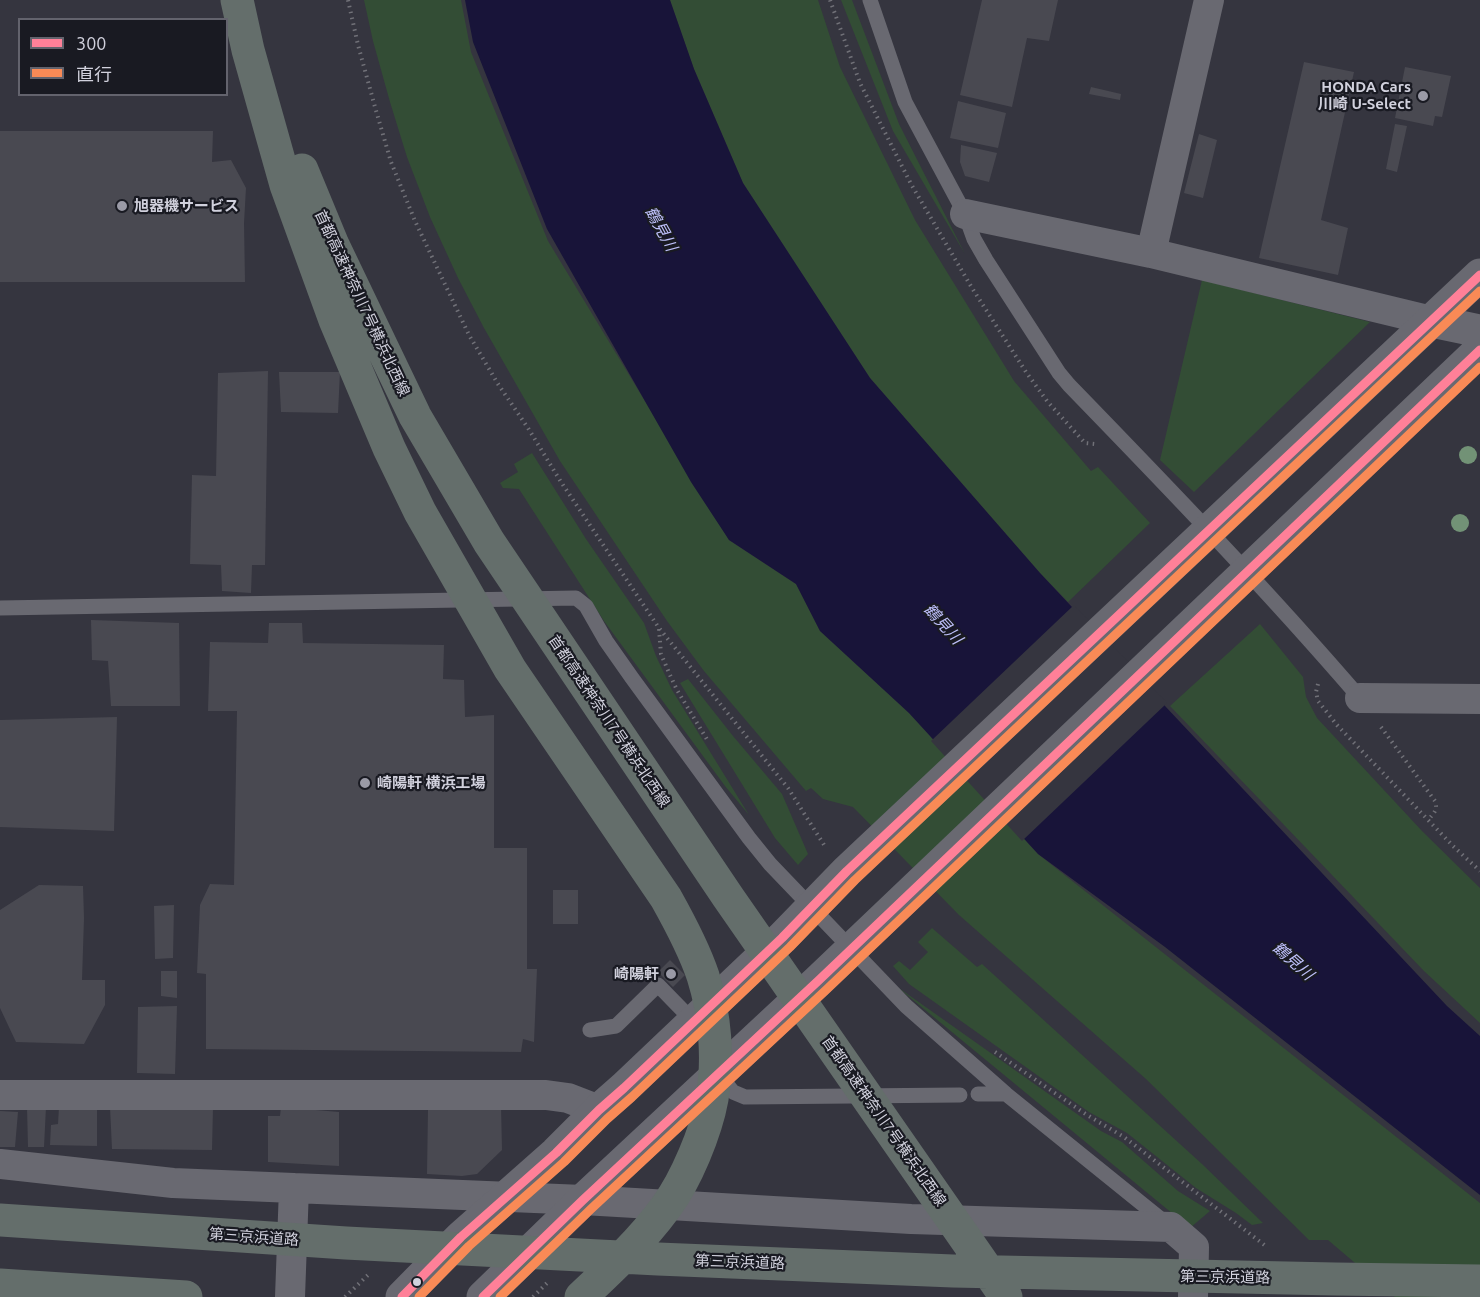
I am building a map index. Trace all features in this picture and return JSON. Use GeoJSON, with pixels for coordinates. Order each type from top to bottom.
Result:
{"type":"FeatureCollection","features":[{"type":"Feature","properties":{"kind":"highway"},"geometry":{"type":"LineString","coordinates":[[237,0],[248,50],[343,307],[398,443],[430,507],[519,662],[675,894],[694,926],[712,971],[723,1014],[726,1057],[723,1101],[712,1140],[698,1176],[679,1209],[630,1266],[597,1297]]}},
{"type":"Feature","properties":{"kind":"highway"},"geometry":{"type":"LineString","coordinates":[[249,0],[286,185],[335,320],[389,448],[420,512],[510,669],[666,898],[684,931],[703,976],[712,1015],[716,1059],[712,1099],[688,1171],[668,1205],[647,1232],[581,1297]]}},
{"type":"Feature","properties":{"kind":"highway","name":"首都高速神奈川7号横浜北西線"},"geometry":{"type":"LineString","coordinates":[[271,109],[289,183],[319,252],[405,419],[480,550],[723,911],[991,1297]]}},
{"type":"Feature","properties":{"kind":"highway","name":"首都高速神奈川7号横浜北西線"},"geometry":{"type":"LineString","coordinates":[[271,109],[415,416],[489,542],[728,897],[1006,1297]]}},
{"type":"Feature","properties":{"kind":"highway"},"geometry":{"type":"LineString","coordinates":[[0,1197],[346,1243]]}},
{"type":"Feature","properties":{"kind":"highway","name":"第三京浜道路"},"geometry":{"type":"LineString","coordinates":[[0,1220],[346,1243],[658,1259],[953,1271],[1480,1281]]}},
{"type":"Feature","properties":{"kind":"highway"},"geometry":{"type":"LineString","coordinates":[[0,1285],[186,1297]]}},
{"type":"Feature","properties":{"kind":"street"},"geometry":{"type":"LineString","coordinates":[[1151,253],[1209,0]]}},
{"type":"Feature","properties":{"kind":"street"},"geometry":{"type":"LineString","coordinates":[[965,214],[1151,253],[1480,331]]}},
{"type":"Feature","properties":{"kind":"street"},"geometry":{"type":"LineString","coordinates":[[402,1297],[461,1237],[556,1153],[782,938],[847,871],[1480,275]]}},
{"type":"Feature","properties":{"kind":"street"},"geometry":{"type":"LineString","coordinates":[[483,1297],[1480,350]]}},
{"type":"Feature","properties":{"kind":"street"},"geometry":{"type":"LineString","coordinates":[[1360,698],[1480,699]]}},
{"type":"Feature","properties":{"kind":"street"},"geometry":{"type":"LineString","coordinates":[[0,1095],[546,1095],[568,1098],[599,1110]]}},
{"type":"Feature","properties":{"kind":"street"},"geometry":{"type":"LineString","coordinates":[[0,1164],[173,1183],[583,1200],[911,1219],[1171,1227],[1194,1247],[1193,1297]]}},
{"type":"Feature","properties":{"kind":"street"},"geometry":{"type":"LineString","coordinates":[[290,1297],[294,1188]]}},
{"type":"Feature","properties":{"kind":"lane"},"geometry":{"type":"LineString","coordinates":[[870,0],[905,102],[965,214],[974,239],[1059,373],[1312,643],[1360,698]]}},
{"type":"Feature","properties":{"kind":"lane"},"geometry":{"type":"LineString","coordinates":[[0,608],[576,598],[586,606],[606,641],[632,678],[770,864],[906,1006],[1006,1094],[1171,1227]]}},
{"type":"Feature","properties":{"kind":"lane"},"geometry":{"type":"LineString","coordinates":[[590,1030],[616,1026],[658,985],[694,1022]]}},
{"type":"Feature","properties":{"kind":"lane"},"geometry":{"type":"LineString","coordinates":[[719,1074],[734,1092],[745,1097],[960,1095]]}},
{"type":"Feature","properties":{"kind":"lane"},"geometry":{"type":"LineString","coordinates":[[978,1094],[1006,1094]]}},
{"type":"Feature","properties":{"kind":"path"},"geometry":{"type":"LineString","coordinates":[[348,0],[391,162],[415,221],[470,335],[498,384],[658,628],[788,788],[823,843]]}},
{"type":"Feature","properties":{"kind":"path"},"geometry":{"type":"LineString","coordinates":[[658,628],[661,654],[670,675],[708,741]]}},
{"type":"Feature","properties":{"kind":"path"},"geometry":{"type":"LineString","coordinates":[[1360,698],[1435,801],[1436,811],[1428,820]]}},
{"type":"Feature","properties":{"kind":"path"},"geometry":{"type":"LineString","coordinates":[[988,1047],[1087,1115],[1124,1137],[1274,1253]]}},
{"type":"Feature","properties":{"kind":"green space"},"geometry":{"type":"Polygon","coordinates":[[[364,0],[461,0],[471,52],[548,241],[729,540],[796,584],[820,631],[909,713],[1038,854],[1480,1203],[1480,1297],[1395,1297],[1328,1240],[1309,1240],[1146,1079],[959,915],[853,807],[823,799],[811,788],[806,791],[704,671],[667,621],[560,461],[484,328],[430,217],[407,157],[373,41],[364,0]]]}},
{"type":"Feature","properties":{"kind":"green space"},"geometry":{"type":"Polygon","coordinates":[[[670,0],[818,0],[840,67],[915,220],[1014,381],[1091,471],[1098,467],[1150,523],[1068,602],[870,378],[743,183],[694,69],[670,0]]]}},
{"type":"Feature","properties":{"kind":"green space"},"geometry":{"type":"Polygon","coordinates":[[[841,0],[852,0],[899,124],[965,254],[893,131],[841,0]]]}},
{"type":"Feature","properties":{"kind":"green space"},"geometry":{"type":"Polygon","coordinates":[[[1202,280],[1370,322],[1194,492],[1160,460],[1202,280]]]}},
{"type":"Feature","properties":{"kind":"green space"},"geometry":{"type":"Polygon","coordinates":[[[532,453],[586,539],[644,623],[672,690],[749,815],[725,786],[604,621],[519,489],[503,488],[500,483],[518,472],[514,464],[532,453]]]}},
{"type":"Feature","properties":{"kind":"green space"},"geometry":{"type":"Polygon","coordinates":[[[1260,624],[1303,677],[1306,697],[1317,718],[1422,831],[1480,888],[1480,1023],[1424,971],[1170,706],[1260,624]]]}},
{"type":"Feature","properties":{"kind":"green space"},"geometry":{"type":"Polygon","coordinates":[[[688,679],[782,794],[808,854],[798,865],[775,838],[680,683],[688,679]]]}},
{"type":"Feature","properties":{"kind":"green space"},"geometry":{"type":"Polygon","coordinates":[[[932,928],[977,967],[982,964],[1202,1164],[1263,1223],[1252,1225],[1196,1188],[1127,1133],[1089,1112],[909,984],[893,966],[899,961],[910,970],[928,952],[918,942],[932,928]]]}},
{"type":"Feature","properties":{"kind":"green space"},"geometry":{"type":"Polygon","coordinates":[[[896,986],[1101,1131],[1122,1142],[1178,1191],[1210,1211],[1190,1228],[896,986]]]}},
{"type":"Feature","properties":{"kind":"water","name":"鶴見川"},"geometry":{"type":"Polygon","coordinates":[[[465,0],[670,0],[694,69],[743,183],[870,378],[1040,573],[1447,1006],[1480,1036],[1480,1195],[1165,947],[1038,854],[909,713],[820,631],[796,584],[729,540],[691,482],[547,229],[473,42],[465,0]]]}},
{"type":"Feature","properties":{"kind":"pier"},"geometry":{"type":"Polygon","coordinates":[[[1074,605],[1167,703],[1022,841],[931,741],[1074,605]]]}},
{"type":"Feature","properties":{"kind":"building"},"geometry":{"type":"Polygon","coordinates":[[[982,0],[1058,0],[1049,41],[1027,38],[1012,107],[960,95],[982,0]]]}},
{"type":"Feature","properties":{"kind":"building"},"geometry":{"type":"Polygon","coordinates":[[[1304,62],[1354,72],[1321,220],[1348,228],[1338,275],[1259,258],[1304,62]]]}},
{"type":"Feature","properties":{"kind":"building","name":"HONDA Cars 川崎 U-Select"},"geometry":{"type":"Polygon","coordinates":[[[1405,67],[1451,76],[1442,117],[1435,116],[1433,126],[1395,118],[1405,67]]]}},
{"type":"Feature","properties":{"kind":"building"},"geometry":{"type":"Polygon","coordinates":[[[1091,87],[1121,94],[1120,100],[1089,94],[1091,87]]]}},
{"type":"Feature","properties":{"kind":"building"},"geometry":{"type":"Polygon","coordinates":[[[958,101],[1006,113],[998,148],[950,138],[958,101]]]}},
{"type":"Feature","properties":{"kind":"building"},"geometry":{"type":"Polygon","coordinates":[[[1395,124],[1407,126],[1397,172],[1386,169],[1395,124]]]}},
{"type":"Feature","properties":{"kind":"building","name":"旭器機サービス"},"geometry":{"type":"Polygon","coordinates":[[[0,131],[213,131],[212,162],[231,160],[246,188],[245,282],[0,282],[0,131]]]}},
{"type":"Feature","properties":{"kind":"building"},"geometry":{"type":"Polygon","coordinates":[[[1199,134],[1217,140],[1203,198],[1184,193],[1199,134]]]}},
{"type":"Feature","properties":{"kind":"building"},"geometry":{"type":"Polygon","coordinates":[[[961,145],[997,153],[989,182],[965,176],[960,162],[961,145]]]}},
{"type":"Feature","properties":{"kind":"building"},"geometry":{"type":"Polygon","coordinates":[[[268,371],[265,565],[252,565],[251,593],[222,591],[221,565],[190,564],[192,475],[216,476],[218,373],[268,371]]]}},
{"type":"Feature","properties":{"kind":"building"},"geometry":{"type":"Polygon","coordinates":[[[279,372],[340,372],[338,413],[281,412],[279,372]]]}},
{"type":"Feature","properties":{"kind":"building"},"geometry":{"type":"Polygon","coordinates":[[[91,620],[179,623],[180,706],[111,706],[108,661],[92,660],[91,620]]]}},
{"type":"Feature","properties":{"kind":"building","name":"崎陽軒 横浜工場"},"geometry":{"type":"Polygon","coordinates":[[[269,623],[302,623],[303,643],[444,645],[443,679],[464,680],[465,717],[494,715],[494,848],[527,848],[527,969],[537,969],[534,1042],[523,1039],[521,1052],[206,1049],[206,974],[197,973],[200,905],[210,884],[234,885],[237,711],[208,711],[210,642],[268,643],[269,623]]]}},
{"type":"Feature","properties":{"kind":"building"},"geometry":{"type":"Polygon","coordinates":[[[117,717],[114,831],[0,827],[0,720],[117,717]]]}},
{"type":"Feature","properties":{"kind":"building"},"geometry":{"type":"Polygon","coordinates":[[[39,885],[83,886],[82,980],[105,980],[105,1005],[84,1044],[16,1042],[0,1008],[0,910],[39,885]]]}},
{"type":"Feature","properties":{"kind":"building"},"geometry":{"type":"Polygon","coordinates":[[[553,890],[578,890],[578,924],[553,924],[553,890]]]}},
{"type":"Feature","properties":{"kind":"building"},"geometry":{"type":"Polygon","coordinates":[[[174,905],[173,958],[155,959],[154,906],[174,905]]]}},
{"type":"Feature","properties":{"kind":"building","name":"崎陽軒"},"geometry":{"type":"Polygon","coordinates":[[[670,960],[685,975],[673,987],[658,972],[670,960]]]}},
{"type":"Feature","properties":{"kind":"building"},"geometry":{"type":"Polygon","coordinates":[[[161,971],[177,971],[177,998],[161,996],[161,971]]]}},
{"type":"Feature","properties":{"kind":"building"},"geometry":{"type":"Polygon","coordinates":[[[177,1006],[175,1074],[137,1073],[138,1007],[177,1006]]]}},
{"type":"Feature","properties":{"kind":"building"},"geometry":{"type":"Polygon","coordinates":[[[501,1105],[502,1150],[477,1174],[462,1176],[427,1174],[428,1109],[501,1105]]]}},
{"type":"Feature","properties":{"kind":"building"},"geometry":{"type":"Polygon","coordinates":[[[27,1107],[46,1107],[44,1147],[28,1147],[27,1107]]]}},
{"type":"Feature","properties":{"kind":"building"},"geometry":{"type":"Polygon","coordinates":[[[59,1107],[97,1109],[97,1146],[50,1145],[51,1125],[58,1124],[59,1107]]]}},
{"type":"Feature","properties":{"kind":"building"},"geometry":{"type":"Polygon","coordinates":[[[110,1107],[213,1107],[212,1150],[112,1149],[110,1107]]]}},
{"type":"Feature","properties":{"kind":"building"},"geometry":{"type":"Polygon","coordinates":[[[281,1107],[339,1112],[339,1166],[268,1162],[268,1116],[280,1116],[281,1107]]]}},
{"type":"Feature","properties":{"kind":"building"},"geometry":{"type":"Polygon","coordinates":[[[0,1111],[18,1112],[15,1147],[0,1147],[0,1111]]]}},
{"type":"Feature","properties":{"kind":"transit line","name":"300"},"geometry":{"type":"LineString","coordinates":[[402,1297],[461,1237],[556,1153],[782,938],[847,871],[1480,275]]}},
{"type":"Feature","properties":{"kind":"transit line","name":"直行"},"geometry":{"type":"LineString","coordinates":[[419,1297],[469,1246],[564,1162],[790,947],[855,880],[1480,291]]}},
{"type":"Feature","properties":{"kind":"transit line","name":"300"},"geometry":{"type":"LineString","coordinates":[[483,1297],[1480,350]]}},
{"type":"Feature","properties":{"kind":"transit line","name":"直行"},"geometry":{"type":"LineString","coordinates":[[500,1297],[1480,367]]}},
{"type":"Feature","properties":{"kind":"place","name":"HONDA Cars 川崎 U-Select"},"geometry":{"type":"Point","coordinates":[1423,96]}},
{"type":"Feature","properties":{"kind":"place","name":"旭器機サービス"},"geometry":{"type":"Point","coordinates":[122,206]}},
{"type":"Feature","properties":{"kind":"place","name":"崎陽軒 横浜工場"},"geometry":{"type":"Point","coordinates":[365,783]}},
{"type":"Feature","properties":{"kind":"place","name":"崎陽軒"},"geometry":{"type":"Point","coordinates":[671,974]}}]}
